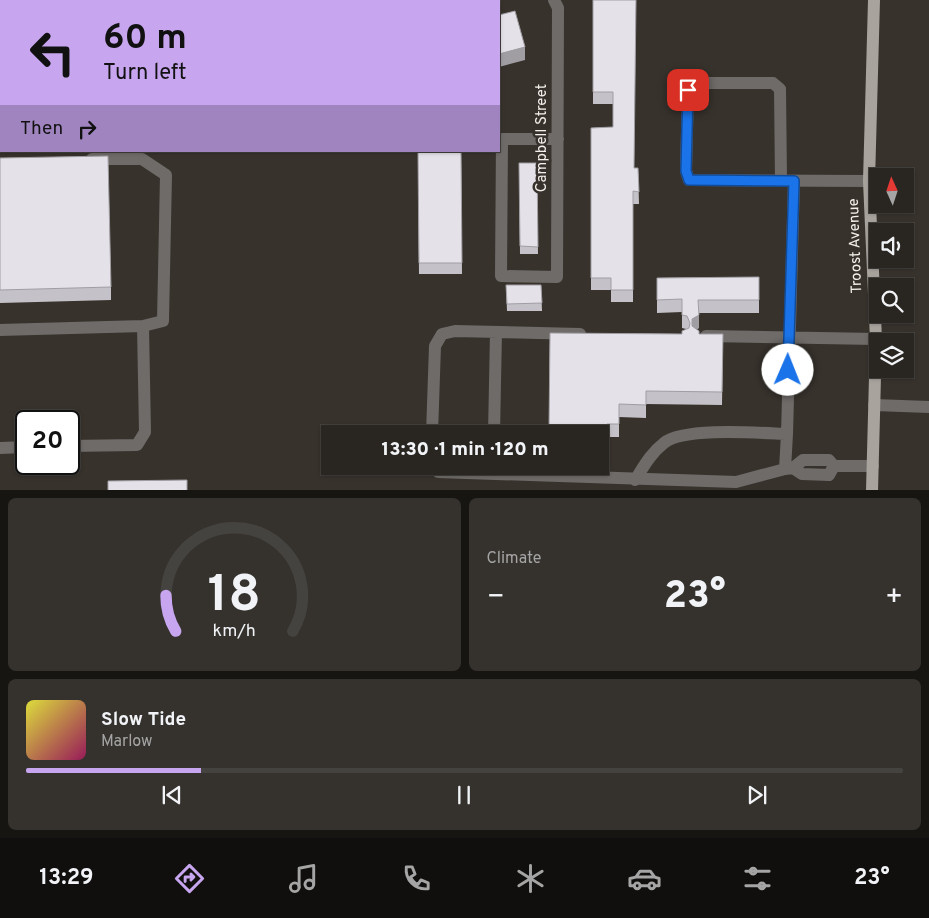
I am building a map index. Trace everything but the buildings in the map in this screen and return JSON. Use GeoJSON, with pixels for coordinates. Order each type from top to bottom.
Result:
{"type":"FeatureCollection","features":[{"type":"Feature","properties":{"kind":"main road","name":"Troost Avenue"},"geometry":{"type":"LineString","coordinates":[[869,168],[874,0]]}},
{"type":"Feature","properties":{"kind":"main road","name":"Troost Avenue"},"geometry":{"type":"LineString","coordinates":[[870,213],[876,333]]}},
{"type":"Feature","properties":{"kind":"main road","name":"Troost Avenue"},"geometry":{"type":"LineString","coordinates":[[872,490],[875,378]]}},
{"type":"Feature","properties":{"kind":"street","name":"Campbell Street"},"geometry":{"type":"LineString","coordinates":[[554,0],[558,8],[558,139],[557,277],[501,276],[502,139],[558,139]]}},
{"type":"Feature","properties":{"kind":"street"},"geometry":{"type":"LineString","coordinates":[[789,468],[787,434],[789,338],[788,181],[780,89],[773,83],[701,83],[688,90],[686,171],[689,180],[788,181],[869,181]]}},
{"type":"Feature","properties":{"kind":"street"},"geometry":{"type":"LineString","coordinates":[[0,330],[143,326],[163,322],[166,175],[142,159],[76,160]]}},
{"type":"Feature","properties":{"kind":"street"},"geometry":{"type":"LineString","coordinates":[[80,446],[137,445],[145,432],[143,326]]}},
{"type":"Feature","properties":{"kind":"street"},"geometry":{"type":"LineString","coordinates":[[432,425],[435,346],[442,334],[455,331],[594,334]]}},
{"type":"Feature","properties":{"kind":"street"},"geometry":{"type":"LineString","coordinates":[[494,425],[496,332]]}},
{"type":"Feature","properties":{"kind":"street"},"geometry":{"type":"LineString","coordinates":[[699,336],[869,340]]}},
{"type":"Feature","properties":{"kind":"street"},"geometry":{"type":"LineString","coordinates":[[874,405],[929,407]]}},
{"type":"Feature","properties":{"kind":"street"},"geometry":{"type":"LineString","coordinates":[[635,480],[650,456],[665,441],[682,435],[726,432],[787,434]]}},
{"type":"Feature","properties":{"kind":"street"},"geometry":{"type":"LineString","coordinates":[[0,448],[15,447]]}},
{"type":"Feature","properties":{"kind":"street"},"geometry":{"type":"LineString","coordinates":[[564,475],[635,480],[736,482],[789,468],[802,474],[828,475],[834,466],[873,466]]}},
{"type":"Feature","properties":{"kind":"route"},"geometry":{"type":"LineString","coordinates":[[688,90],[686,171],[689,180],[794,181],[788,370]]}}]}
